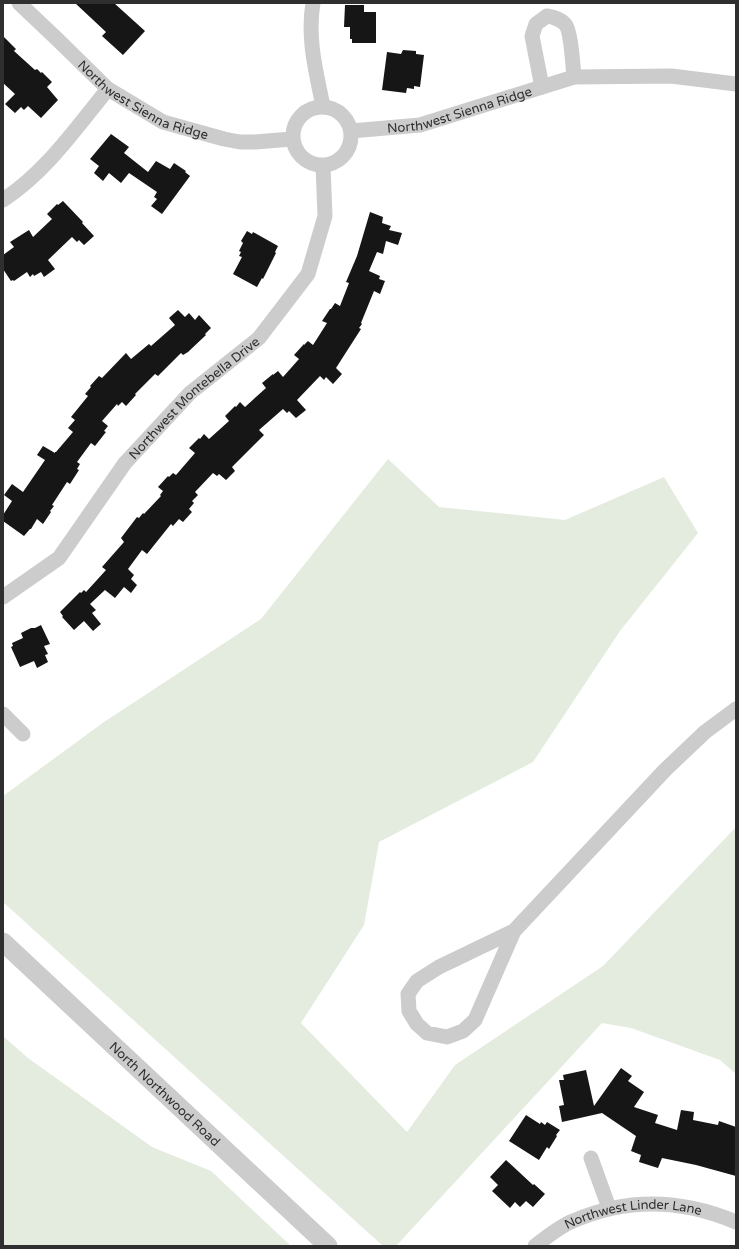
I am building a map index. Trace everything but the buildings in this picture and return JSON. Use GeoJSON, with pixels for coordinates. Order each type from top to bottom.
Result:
{"type":"FeatureCollection","features":[{"type":"Feature","properties":{"kind":"street","name":"Northwest Sienna Ridge"},"geometry":{"type":"LineString","coordinates":[[19,3],[108,89],[163,122],[240,142],[292,139]]}},
{"type":"Feature","properties":{"kind":"street"},"geometry":{"type":"LineString","coordinates":[[313,3],[311,14],[312,46],[322,106]]}},
{"type":"Feature","properties":{"kind":"street","name":"Northwest Sienna Ridge"},"geometry":{"type":"LineString","coordinates":[[542,86],[532,36],[536,24],[547,16],[558,18],[566,25],[571,44],[574,77]]}},
{"type":"Feature","properties":{"kind":"street","name":"Northwest Sienna Ridge"},"geometry":{"type":"LineString","coordinates":[[351,130],[420,125],[574,77],[671,76],[736,84]]}},
{"type":"Feature","properties":{"kind":"street"},"geometry":{"type":"LineString","coordinates":[[3,200],[18,190],[50,160],[108,89]]}},
{"type":"Feature","properties":{"kind":"street"},"geometry":{"type":"LineString","coordinates":[[322,106],[332,108],[341,114],[348,121],[351,130],[351,141],[348,150],[342,158],[333,164],[323,166],[314,165],[305,161],[298,154],[292,139],[294,127],[298,118],[313,108],[322,106]]}},
{"type":"Feature","properties":{"kind":"street","name":"Northwest Montebella Drive"},"geometry":{"type":"LineString","coordinates":[[3,597],[59,558],[124,463],[190,393],[259,338],[308,274],[325,216],[323,166]]}},
{"type":"Feature","properties":{"kind":"street"},"geometry":{"type":"LineString","coordinates":[[514,931],[439,967],[417,981],[408,994],[409,1011],[417,1024],[427,1033],[446,1037],[464,1031],[475,1020],[514,931],[665,770],[705,732],[736,709]]}},
{"type":"Feature","properties":{"kind":"street"},"geometry":{"type":"LineString","coordinates":[[3,714],[23,734]]}},
{"type":"Feature","properties":{"kind":"street","name":"North Northwood Road"},"geometry":{"type":"LineString","coordinates":[[3,942],[328,1246]]}},
{"type":"Feature","properties":{"kind":"street"},"geometry":{"type":"LineString","coordinates":[[592,1158],[609,1208]]}},
{"type":"Feature","properties":{"kind":"street","name":"Northwest Linder Lane"},"geometry":{"type":"LineString","coordinates":[[535,1246],[572,1221],[609,1208],[648,1203],[684,1206],[716,1213],[736,1222]]}},
{"type":"Feature","properties":{"kind":"shaded area"},"geometry":{"type":"Polygon","coordinates":[[[388,459],[439,507],[565,520],[664,477],[698,533],[620,631],[533,762],[379,842],[364,925],[301,1023],[407,1132],[455,1065],[603,966],[736,827],[736,1074],[720,1060],[631,1028],[602,1023],[396,1246],[383,1246],[3,902],[3,796],[104,722],[261,619],[388,459]]]}},
{"type":"Feature","properties":{"kind":"shaded area"},"geometry":{"type":"Polygon","coordinates":[[[3,1036],[28,1058],[152,1147],[211,1171],[291,1246],[3,1246],[3,1036]]]}}]}
